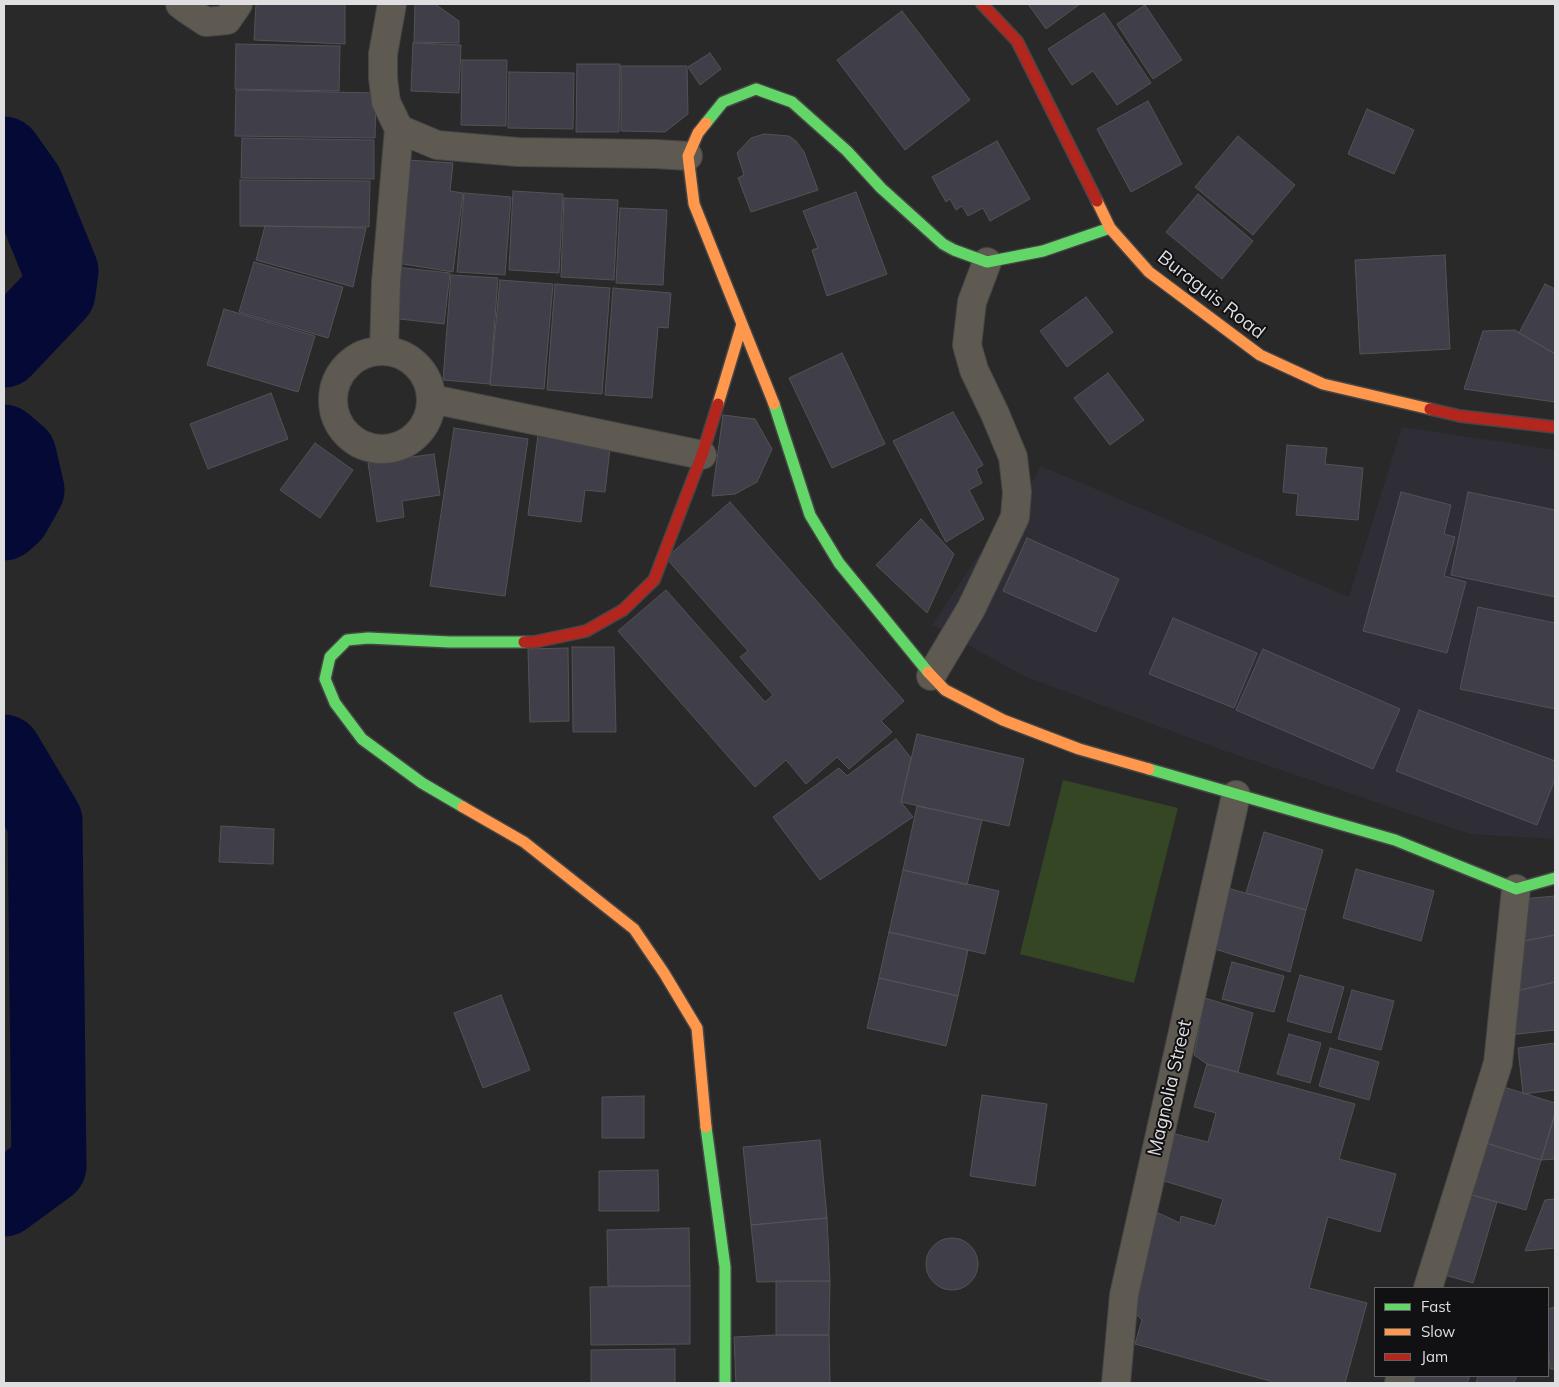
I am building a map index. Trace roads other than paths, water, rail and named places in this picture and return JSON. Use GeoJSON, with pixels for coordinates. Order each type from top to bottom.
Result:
{"type":"FeatureCollection","features":[{"type":"Feature","properties":{"kind":"street"},"geometry":{"type":"LineString","coordinates":[[180,4],[206,22],[227,20],[238,4]]}},
{"type":"Feature","properties":{"kind":"street"},"geometry":{"type":"LineString","coordinates":[[384,351],[386,282],[399,130],[386,102],[383,78],[383,54],[392,4]]}},
{"type":"Feature","properties":{"kind":"street","name":"Buraguis Road"},"geometry":{"type":"LineString","coordinates":[[982,4],[1017,41],[1110,228],[1149,272],[1260,355],[1323,384],[1460,416],[1555,427]]}},
{"type":"Feature","properties":{"kind":"street"},"geometry":{"type":"LineString","coordinates":[[1110,228],[1043,251],[987,262],[954,250],[943,244],[881,188],[847,151],[792,102],[756,89],[723,102],[698,133],[688,156],[694,204],[769,390],[810,515],[839,563],[931,676],[945,690],[1003,720],[1079,749],[1395,840],[1516,889],[1555,878]]}},
{"type":"Feature","properties":{"kind":"street"},"geometry":{"type":"LineString","coordinates":[[399,130],[437,145],[446,146],[518,152],[688,156]]}},
{"type":"Feature","properties":{"kind":"street"},"geometry":{"type":"LineString","coordinates":[[931,676],[971,609],[1015,517],[1017,492],[1013,456],[974,370],[967,345],[972,302],[987,262]]}},
{"type":"Feature","properties":{"kind":"street"},"geometry":{"type":"LineString","coordinates":[[726,1383],[725,1267],[706,1125],[697,1028],[664,973],[634,930],[524,842],[422,783],[362,739],[335,703],[325,679],[330,657],[347,640],[368,638],[449,642],[534,642],[586,631],[623,610],[654,580],[702,455],[742,324]]}},
{"type":"Feature","properties":{"kind":"street"},"geometry":{"type":"LineString","coordinates":[[384,351],[399,354],[412,360],[423,372],[429,385],[432,399],[430,416],[422,430],[410,442],[394,449],[377,450],[361,446],[347,436],[337,422],[332,405],[334,389],[341,373],[352,361],[368,353],[384,351]]}},
{"type":"Feature","properties":{"kind":"street"},"geometry":{"type":"LineString","coordinates":[[432,399],[702,455]]}},
{"type":"Feature","properties":{"kind":"street","name":"Magnolia Street"},"geometry":{"type":"LineString","coordinates":[[1123,1380],[1124,1294],[1236,795]]}},
{"type":"Feature","properties":{"kind":"street"},"geometry":{"type":"LineString","coordinates":[[1428,1287],[1498,1063],[1516,889]]}},
{"type":"Feature","properties":{"kind":"waterway"},"geometry":{"type":"LineString","coordinates":[[4,154],[26,185],[61,271],[58,293],[4,350]]}},
{"type":"Feature","properties":{"kind":"waterway"},"geometry":{"type":"LineString","coordinates":[[4,442],[19,455],[27,490],[13,515],[4,523]]}},
{"type":"Feature","properties":{"kind":"waterway"},"geometry":{"type":"LineString","coordinates":[[4,752],[45,821],[49,1166],[4,1199]]}}]}
